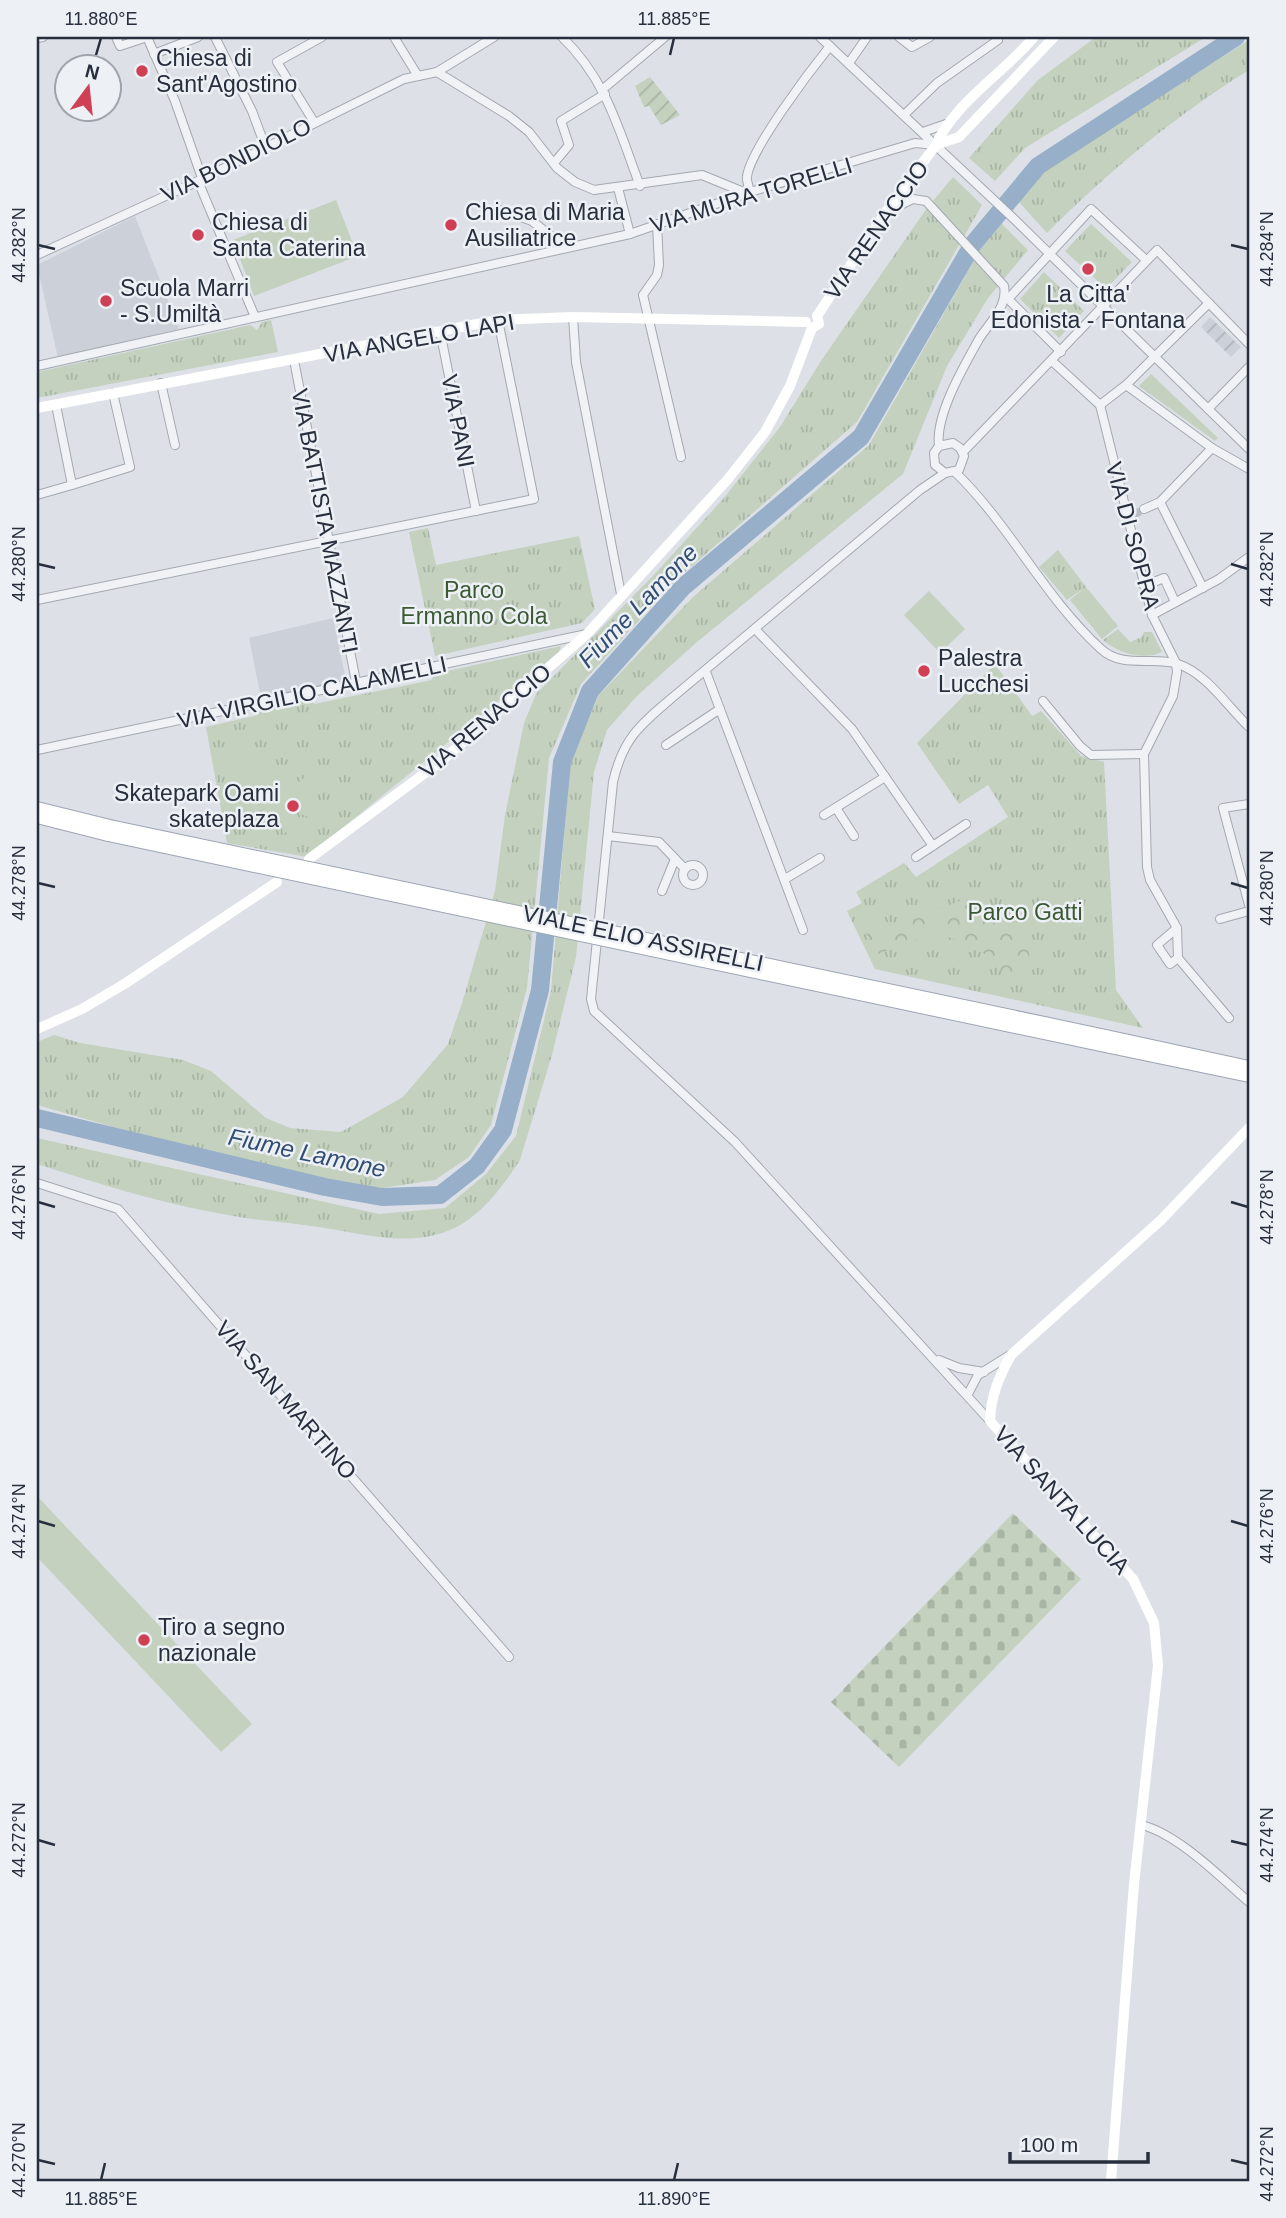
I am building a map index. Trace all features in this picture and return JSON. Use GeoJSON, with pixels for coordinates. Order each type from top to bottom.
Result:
{"type":"FeatureCollection","features":[{"type":"Feature","properties":{"kind":"main road","name":"VIALE ELIO ASSIRELLI"},"geometry":{"type":"LineString","coordinates":[[37,808],[109,831]]}},
{"type":"Feature","properties":{"kind":"main road","name":"VIALE ELIO ASSIRELLI"},"geometry":{"type":"LineString","coordinates":[[37,817],[1105,1041],[1249,1074]]}},
{"type":"Feature","properties":{"kind":"street"},"geometry":{"type":"LineString","coordinates":[[37,38],[43,37]]}},
{"type":"Feature","properties":{"kind":"street"},"geometry":{"type":"LineString","coordinates":[[116,37],[120,46],[147,37],[255,317]]}},
{"type":"Feature","properties":{"kind":"street"},"geometry":{"type":"LineString","coordinates":[[153,54],[198,37]]}},
{"type":"Feature","properties":{"kind":"street"},"geometry":{"type":"LineString","coordinates":[[215,37],[252,111],[264,146]]}},
{"type":"Feature","properties":{"kind":"street"},"geometry":{"type":"LineString","coordinates":[[314,122],[277,62],[322,37]]}},
{"type":"Feature","properties":{"kind":"street"},"geometry":{"type":"LineString","coordinates":[[394,37],[418,76]]}},
{"type":"Feature","properties":{"kind":"street","name":"VIA BONDIOLO"},"geometry":{"type":"LineString","coordinates":[[37,255],[404,79],[437,72],[494,37]]}},
{"type":"Feature","properties":{"kind":"street"},"geometry":{"type":"LineString","coordinates":[[562,37],[585,59],[604,91],[640,186]]}},
{"type":"Feature","properties":{"kind":"street"},"geometry":{"type":"LineString","coordinates":[[554,163],[569,145],[561,121],[604,91],[665,37]]}},
{"type":"Feature","properties":{"kind":"street"},"geometry":{"type":"LineString","coordinates":[[820,37],[905,114],[1104,305],[1249,449]]}},
{"type":"Feature","properties":{"kind":"street"},"geometry":{"type":"LineString","coordinates":[[849,63],[867,37]]}},
{"type":"Feature","properties":{"kind":"street"},"geometry":{"type":"LineString","coordinates":[[900,37],[912,47],[930,37]]}},
{"type":"Feature","properties":{"kind":"street"},"geometry":{"type":"LineString","coordinates":[[923,132],[946,124],[1017,58],[1034,37]]}},
{"type":"Feature","properties":{"kind":"street"},"geometry":{"type":"LineString","coordinates":[[936,145],[959,137],[1054,37]]}},
{"type":"Feature","properties":{"kind":"street"},"geometry":{"type":"LineString","coordinates":[[905,114],[937,83],[998,38]]}},
{"type":"Feature","properties":{"kind":"street"},"geometry":{"type":"LineString","coordinates":[[437,72],[509,116],[529,132],[554,163],[575,182],[594,190],[640,186],[702,174],[748,192],[747,177],[756,156],[797,90],[830,46]]}},
{"type":"Feature","properties":{"kind":"street"},"geometry":{"type":"LineString","coordinates":[[946,124],[959,137]]}},
{"type":"Feature","properties":{"kind":"street","name":"VIA RENACCIO"},"geometry":{"type":"LineString","coordinates":[[309,859],[440,762],[587,634],[728,479],[765,432],[790,386],[809,325],[809,316],[817,316],[886,212],[936,145],[946,124]]}},
{"type":"Feature","properties":{"kind":"street","name":"VIA MURA TORELLI"},"geometry":{"type":"LineString","coordinates":[[37,366],[630,234],[748,192],[915,143],[936,145]]}},
{"type":"Feature","properties":{"kind":"street"},"geometry":{"type":"LineString","coordinates":[[618,188],[630,234]]}},
{"type":"Feature","properties":{"kind":"street"},"geometry":{"type":"LineString","coordinates":[[886,212],[913,199],[926,201],[1002,284],[1005,293],[1001,308],[980,338],[944,413],[939,427],[939,446],[934,453],[935,465],[920,490]]}},
{"type":"Feature","properties":{"kind":"street"},"geometry":{"type":"LineString","coordinates":[[1061,352],[1008,299],[1091,209],[1146,260]]}},
{"type":"Feature","properties":{"kind":"street"},"geometry":{"type":"LineString","coordinates":[[502,210],[532,221],[566,248]]}},
{"type":"Feature","properties":{"kind":"street"},"geometry":{"type":"LineString","coordinates":[[657,224],[660,265],[643,295],[646,319],[681,457]]}},
{"type":"Feature","properties":{"kind":"street"},"geometry":{"type":"LineString","coordinates":[[1249,344],[1157,250],[963,452],[962,466],[975,492],[1047,589],[1103,652],[1133,662],[1176,663],[1195,672],[1249,727]]}},
{"type":"Feature","properties":{"kind":"street"},"geometry":{"type":"LineString","coordinates":[[1052,361],[1100,405],[1126,385],[1209,303]]}},
{"type":"Feature","properties":{"kind":"street"},"geometry":{"type":"LineString","coordinates":[[573,317],[576,362],[621,594]]}},
{"type":"Feature","properties":{"kind":"street","name":"VIA ANGELO LAPI"},"geometry":{"type":"LineString","coordinates":[[37,408],[498,320],[573,317],[809,325]]}},
{"type":"Feature","properties":{"kind":"street"},"geometry":{"type":"LineString","coordinates":[[37,600],[534,499],[498,320]]}},
{"type":"Feature","properties":{"kind":"street","name":"VIA PANI"},"geometry":{"type":"LineString","coordinates":[[440,331],[476,511]]}},
{"type":"Feature","properties":{"kind":"street","name":"VIA BATTISTA MAZZANTI"},"geometry":{"type":"LineString","coordinates":[[294,360],[356,682]]}},
{"type":"Feature","properties":{"kind":"street"},"geometry":{"type":"LineString","coordinates":[[1208,409],[1249,367]]}},
{"type":"Feature","properties":{"kind":"street"},"geometry":{"type":"LineString","coordinates":[[161,383],[175,445]]}},
{"type":"Feature","properties":{"kind":"street"},"geometry":{"type":"LineString","coordinates":[[1126,385],[1212,448],[1249,469]]}},
{"type":"Feature","properties":{"kind":"street"},"geometry":{"type":"LineString","coordinates":[[37,495],[131,467],[113,393]]}},
{"type":"Feature","properties":{"kind":"street"},"geometry":{"type":"LineString","coordinates":[[56,405],[72,485]]}},
{"type":"Feature","properties":{"kind":"street","name":"VIA DI SOPRA"},"geometry":{"type":"LineString","coordinates":[[1100,405],[1131,516],[1152,615],[1176,663]]}},
{"type":"Feature","properties":{"kind":"street"},"geometry":{"type":"LineString","coordinates":[[939,446],[953,443],[963,452]]}},
{"type":"Feature","properties":{"kind":"street"},"geometry":{"type":"LineString","coordinates":[[1144,509],[1160,502],[1212,448]]}},
{"type":"Feature","properties":{"kind":"street"},"geometry":{"type":"LineString","coordinates":[[935,465],[975,492]]}},
{"type":"Feature","properties":{"kind":"street"},"geometry":{"type":"LineString","coordinates":[[962,466],[920,490],[638,727],[619,754],[613,782],[591,999],[594,1011],[736,1142],[990,1421]]}},
{"type":"Feature","properties":{"kind":"street"},"geometry":{"type":"LineString","coordinates":[[1160,502],[1203,588]]}},
{"type":"Feature","properties":{"kind":"street"},"geometry":{"type":"LineString","coordinates":[[1152,615],[1203,588],[1249,557]]}},
{"type":"Feature","properties":{"kind":"street"},"geometry":{"type":"LineString","coordinates":[[1144,586],[1164,578],[1175,603]]}},
{"type":"Feature","properties":{"kind":"street"},"geometry":{"type":"LineString","coordinates":[[756,630],[852,729],[933,846]]}},
{"type":"Feature","properties":{"kind":"street","name":"VIA VIRGILIO CALAMELLI"},"geometry":{"type":"LineString","coordinates":[[37,750],[587,634]]}},
{"type":"Feature","properties":{"kind":"street"},"geometry":{"type":"LineString","coordinates":[[1176,663],[1178,680],[1173,696],[1144,754],[1147,867],[1150,880],[1177,928],[1178,958],[1229,1018]]}},
{"type":"Feature","properties":{"kind":"street"},"geometry":{"type":"LineString","coordinates":[[706,671],[803,930]]}},
{"type":"Feature","properties":{"kind":"street"},"geometry":{"type":"LineString","coordinates":[[1043,701],[1080,746],[1091,755],[1144,754]]}},
{"type":"Feature","properties":{"kind":"street"},"geometry":{"type":"LineString","coordinates":[[666,745],[720,709]]}},
{"type":"Feature","properties":{"kind":"street"},"geometry":{"type":"LineString","coordinates":[[824,816],[886,777]]}},
{"type":"Feature","properties":{"kind":"street"},"geometry":{"type":"LineString","coordinates":[[1249,804],[1223,808],[1249,905]]}},
{"type":"Feature","properties":{"kind":"street"},"geometry":{"type":"LineString","coordinates":[[836,808],[854,836]]}},
{"type":"Feature","properties":{"kind":"street"},"geometry":{"type":"LineString","coordinates":[[916,857],[966,824]]}},
{"type":"Feature","properties":{"kind":"street"},"geometry":{"type":"LineString","coordinates":[[608,836],[659,842],[685,869]]}},
{"type":"Feature","properties":{"kind":"street"},"geometry":{"type":"LineString","coordinates":[[785,879],[820,858]]}},
{"type":"Feature","properties":{"kind":"street"},"geometry":{"type":"LineString","coordinates":[[662,891],[675,859]]}},
{"type":"Feature","properties":{"kind":"street"},"geometry":{"type":"LineString","coordinates":[[37,1029],[99,999],[188,944],[277,882]]}},
{"type":"Feature","properties":{"kind":"street"},"geometry":{"type":"LineString","coordinates":[[1220,919],[1249,911]]}},
{"type":"Feature","properties":{"kind":"street"},"geometry":{"type":"LineString","coordinates":[[1177,928],[1157,944],[1170,964],[1178,958]]}},
{"type":"Feature","properties":{"kind":"street","name":"VIA SANTA LUCIA"},"geometry":{"type":"LineString","coordinates":[[1111,2181],[1134,1885],[1158,1665],[1154,1623],[1133,1579],[990,1421],[994,1391],[1011,1355],[1161,1220],[1249,1128]]}},
{"type":"Feature","properties":{"kind":"street","name":"VIA SAN MARTINO"},"geometry":{"type":"LineString","coordinates":[[37,1182],[118,1209],[509,1657]]}},
{"type":"Feature","properties":{"kind":"street"},"geometry":{"type":"LineString","coordinates":[[968,1394],[973,1379],[1011,1355]]}},
{"type":"Feature","properties":{"kind":"street"},"geometry":{"type":"LineString","coordinates":[[936,1359],[959,1368],[985,1372]]}},
{"type":"Feature","properties":{"kind":"street"},"geometry":{"type":"LineString","coordinates":[[1142,1825],[1154,1828],[1186,1851],[1249,1902]]}},
{"type":"Feature","properties":{"kind":"shaded area","name":"Scuola Marri - S.Umiltà"},"geometry":{"type":"Polygon","coordinates":[[[135,216],[179,329],[58,358],[37,265],[135,216]]]}},
{"type":"Feature","properties":{"kind":"shaded area"},"geometry":{"type":"Polygon","coordinates":[[[1210,317],[1241,347],[1231,357],[1201,327],[1210,317]]]}},
{"type":"Feature","properties":{"kind":"shaded area"},"geometry":{"type":"Polygon","coordinates":[[[333,618],[346,680],[261,698],[249,638],[333,618]]]}},
{"type":"Feature","properties":{"kind":"green space"},"geometry":{"type":"Polygon","coordinates":[[[1096,37],[1206,37],[1025,148],[995,181],[969,158],[1038,80],[1096,37]]]}},
{"type":"Feature","properties":{"kind":"green space"},"geometry":{"type":"Polygon","coordinates":[[[1249,40],[1249,70],[1195,106],[1144,146],[1094,188],[1047,233],[1019,202],[1048,167],[1249,40]]]}},
{"type":"Feature","properties":{"kind":"green space"},"geometry":{"type":"Polygon","coordinates":[[[650,77],[680,115],[661,125],[649,106],[644,107],[635,86],[650,77]]]}},
{"type":"Feature","properties":{"kind":"green space"},"geometry":{"type":"Polygon","coordinates":[[[953,177],[982,205],[857,422],[676,580],[581,684],[549,758],[527,988],[491,1125],[469,1157],[435,1180],[382,1188],[326,1180],[138,1134],[37,1105],[37,1042],[54,1035],[80,1043],[183,1060],[211,1071],[266,1118],[290,1128],[341,1132],[403,1097],[448,1044],[462,1003],[495,891],[505,815],[524,723],[536,694],[652,577],[723,499],[780,427],[821,361],[927,208],[953,177]]]}},
{"type":"Feature","properties":{"kind":"green space"},"geometry":{"type":"Polygon","coordinates":[[[336,200],[358,256],[254,296],[233,240],[336,200]]]}},
{"type":"Feature","properties":{"kind":"green space"},"geometry":{"type":"Polygon","coordinates":[[[1001,223],[1028,250],[988,298],[947,366],[903,474],[697,642],[637,696],[607,730],[594,772],[576,957],[552,1055],[520,1160],[481,1209],[461,1225],[434,1235],[384,1238],[250,1219],[179,1205],[37,1164],[37,1138],[379,1214],[445,1208],[486,1174],[516,1136],[551,991],[570,765],[598,696],[693,597],[869,445],[980,250],[1001,223]]]}},
{"type":"Feature","properties":{"kind":"green space"},"geometry":{"type":"Polygon","coordinates":[[[1091,224],[1132,262],[1106,289],[1065,251],[1091,224]]]}},
{"type":"Feature","properties":{"kind":"green space"},"geometry":{"type":"Polygon","coordinates":[[[1044,272],[1084,311],[1059,338],[1020,299],[1044,272]]]}},
{"type":"Feature","properties":{"kind":"green space"},"geometry":{"type":"Polygon","coordinates":[[[271,320],[278,352],[37,398],[37,372],[250,325],[257,330],[262,322],[271,320]]]}},
{"type":"Feature","properties":{"kind":"green space"},"geometry":{"type":"Polygon","coordinates":[[[1151,374],[1218,438],[1215,441],[1139,386],[1151,374]]]}},
{"type":"Feature","properties":{"kind":"green space","name":"Parco Ermanno Cola"},"geometry":{"type":"Polygon","coordinates":[[[428,528],[436,565],[579,536],[595,609],[582,623],[435,656],[409,532],[428,528]]]}},
{"type":"Feature","properties":{"kind":"green space"},"geometry":{"type":"Polygon","coordinates":[[[1058,550],[1086,587],[1067,600],[1039,567],[1058,550]]]}},
{"type":"Feature","properties":{"kind":"green space"},"geometry":{"type":"Polygon","coordinates":[[[1086,587],[1118,626],[1102,639],[1070,600],[1086,587]]]}},
{"type":"Feature","properties":{"kind":"green space"},"geometry":{"type":"Polygon","coordinates":[[[929,591],[965,629],[940,653],[904,615],[929,591]]]}},
{"type":"Feature","properties":{"kind":"green space"},"geometry":{"type":"Polygon","coordinates":[[[1118,629],[1130,642],[1142,637],[1144,632],[1152,632],[1162,652],[1139,656],[1116,649],[1103,640],[1118,629]]]}},
{"type":"Feature","properties":{"kind":"green space"},"geometry":{"type":"Polygon","coordinates":[[[561,646],[559,652],[307,857],[227,843],[206,727],[258,715],[259,709],[311,699],[314,704],[432,680],[434,674],[561,646]]]}},
{"type":"Feature","properties":{"kind":"green space","name":"Parco Gatti"},"geometry":{"type":"Polygon","coordinates":[[[995,664],[1032,716],[1041,711],[1081,756],[1104,762],[1116,990],[1143,1028],[875,969],[847,911],[862,903],[856,892],[904,863],[916,877],[1008,817],[988,785],[959,804],[917,743],[995,664]]]}},
{"type":"Feature","properties":{"kind":"green space"},"geometry":{"type":"Polygon","coordinates":[[[261,749],[273,805],[235,813],[224,756],[261,749]]]}},
{"type":"Feature","properties":{"kind":"green space","name":"Skatepark Oami skateplaza"},"geometry":{"type":"Polygon","coordinates":[[[312,771],[317,776],[294,799],[326,812],[323,823],[294,811],[297,831],[283,833],[272,776],[285,774],[288,791],[312,771]]]}},
{"type":"Feature","properties":{"kind":"green space"},"geometry":{"type":"Polygon","coordinates":[[[972,896],[1012,918],[1011,928],[1027,947],[1028,962],[1018,975],[1010,980],[992,960],[979,951],[934,932],[879,954],[860,924],[902,924],[972,896]]]}},
{"type":"Feature","properties":{"kind":"green space","name":"Tiro a segno nazionale"},"geometry":{"type":"Polygon","coordinates":[[[37,1496],[252,1724],[221,1752],[37,1557],[37,1496]]]}},
{"type":"Feature","properties":{"kind":"green space"},"geometry":{"type":"Polygon","coordinates":[[[1013,1513],[1081,1579],[899,1767],[831,1702],[1013,1513]]]}},
{"type":"Feature","properties":{"kind":"waterway","name":"Fiume Lamone"},"geometry":{"type":"LineString","coordinates":[[37,1118],[325,1187],[382,1197],[440,1195],[477,1166],[503,1130],[540,990],[562,762],[590,691],[683,587],[861,437],[973,244],[1038,166],[1236,37]]}},
{"type":"Feature","properties":{"kind":"tunnel"},"geometry":{"type":"LineString","coordinates":[[1133,515],[1144,509]]}},
{"type":"Feature","properties":{"kind":"place","name":"Chiesa di Sant'Agostino"},"geometry":{"type":"Point","coordinates":[142,71]}},
{"type":"Feature","properties":{"kind":"place","name":"Chiesa di Maria Ausiliatrice"},"geometry":{"type":"Point","coordinates":[451,225]}},
{"type":"Feature","properties":{"kind":"place","name":"Chiesa di Santa Caterina"},"geometry":{"type":"Point","coordinates":[198,235]}},
{"type":"Feature","properties":{"kind":"place","name":"La Citta' Edonista - Fontana"},"geometry":{"type":"Point","coordinates":[1088,269]}},
{"type":"Feature","properties":{"kind":"place","name":"Scuola Marri - S.Umiltà"},"geometry":{"type":"Point","coordinates":[106,301]}},
{"type":"Feature","properties":{"kind":"place","name":"Palestra Lucchesi"},"geometry":{"type":"Point","coordinates":[924,671]}},
{"type":"Feature","properties":{"kind":"place","name":"Skatepark Oami skateplaza"},"geometry":{"type":"Point","coordinates":[293,806]}},
{"type":"Feature","properties":{"kind":"place","name":"Tiro a segno nazionale"},"geometry":{"type":"Point","coordinates":[144,1640]}}]}
